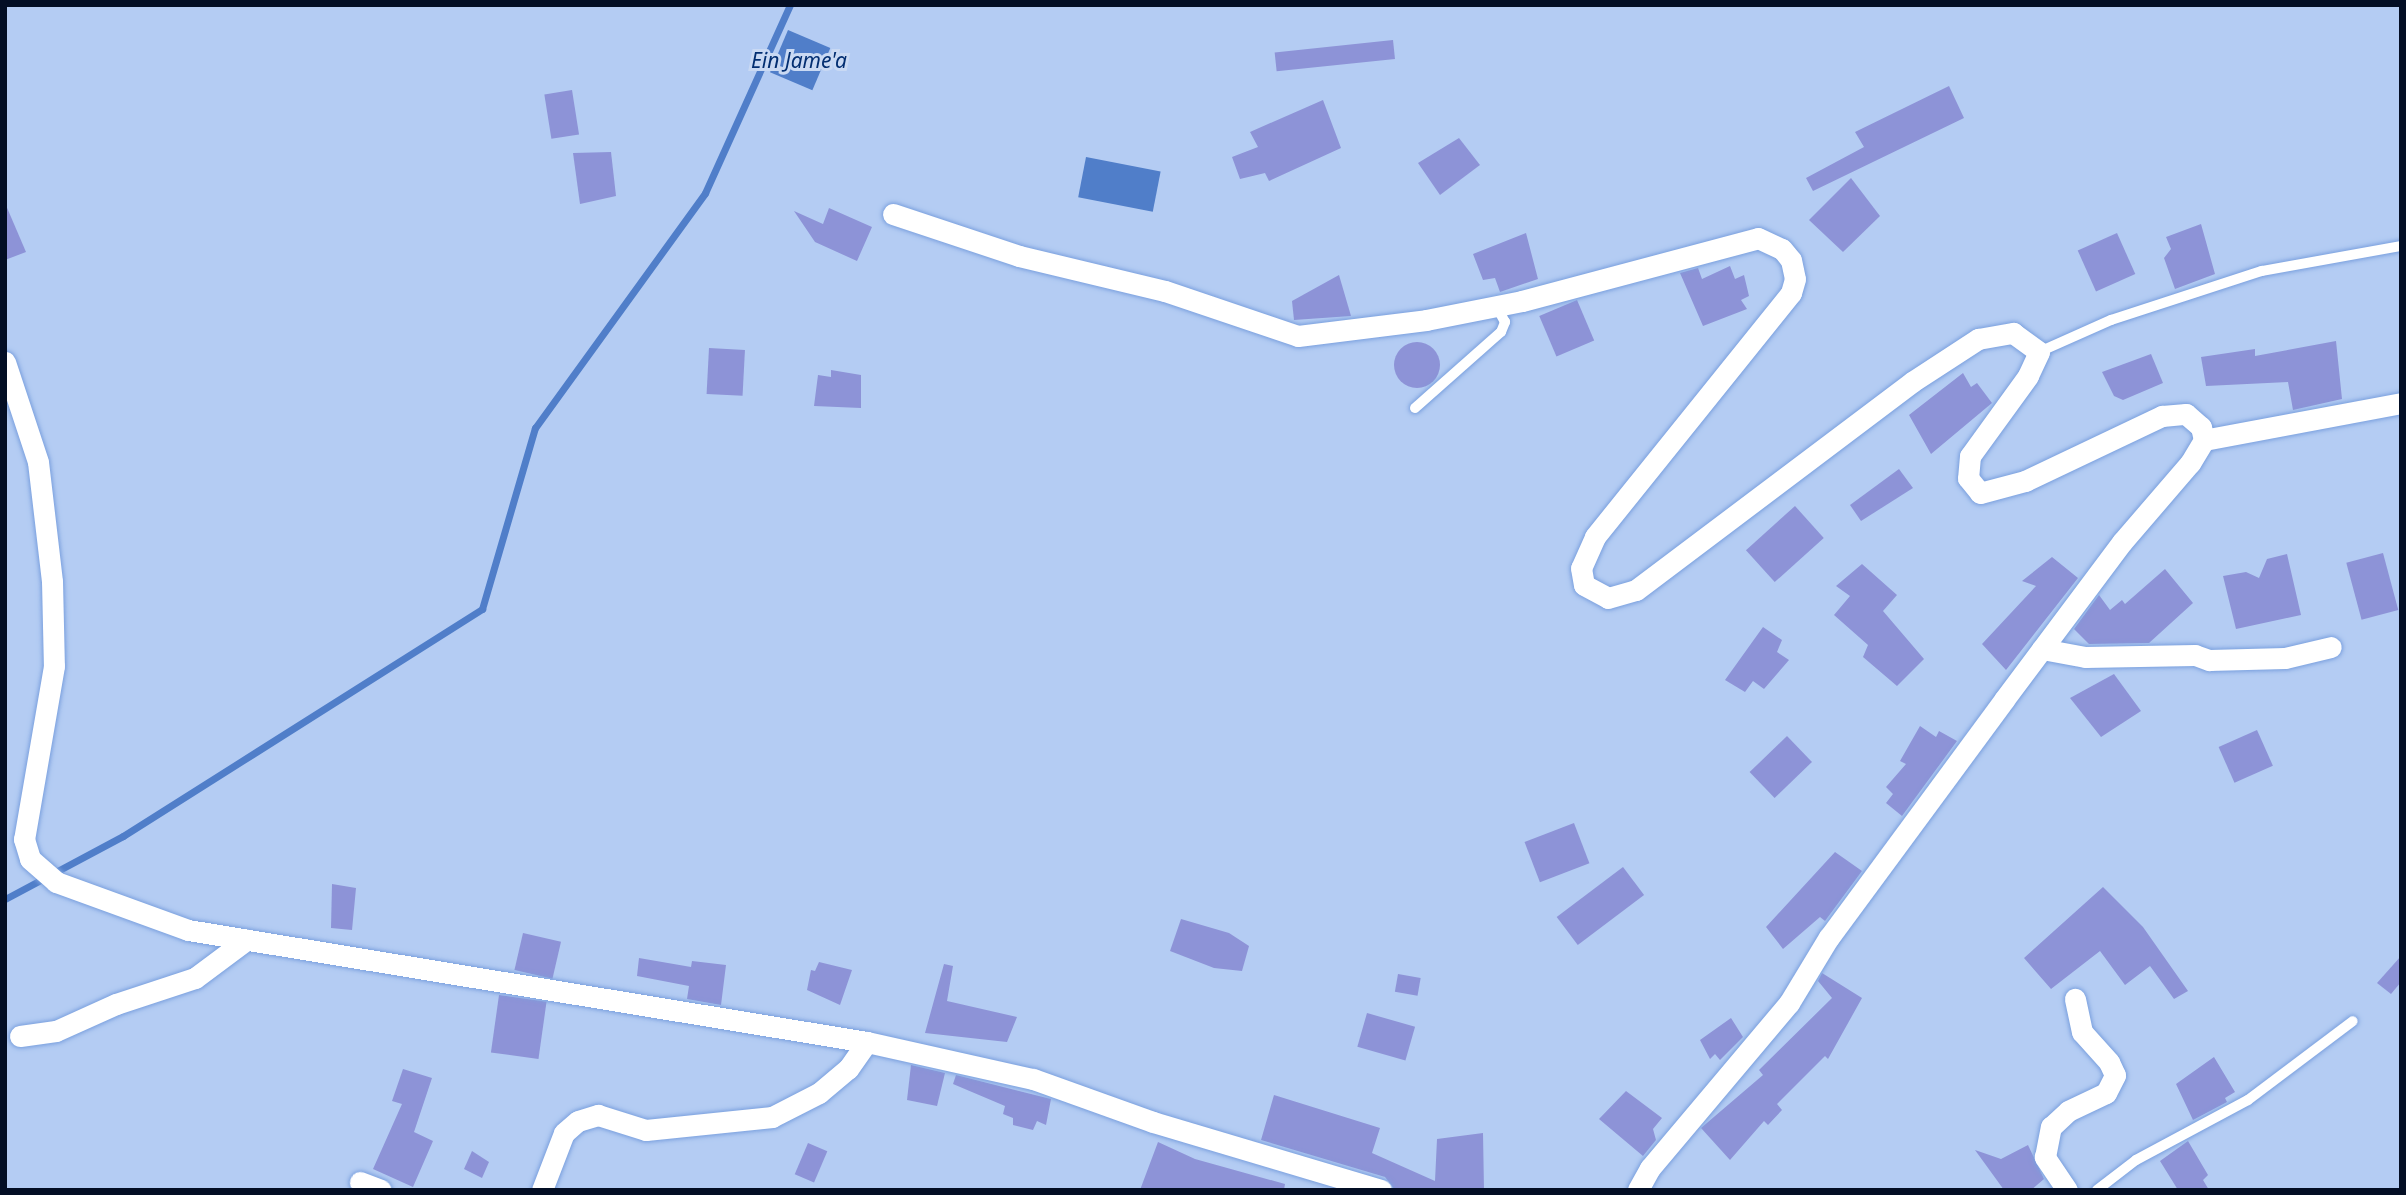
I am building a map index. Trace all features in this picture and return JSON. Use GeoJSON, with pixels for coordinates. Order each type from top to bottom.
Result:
{"type":"FeatureCollection","features":[{"type":"Feature","properties":{"kind":"street"},"geometry":{"type":"LineString","coordinates":[[893,215],[1019,256],[1165,291],[1298,336],[1426,320],[1758,238],[1782,248],[1791,260],[1795,279],[1791,293],[1595,537],[1581,568],[1584,585],[1608,598],[1636,590],[1912,382],[1978,339],[2014,333],[2029,341],[2039,352],[2028,376],[1970,456],[1968,478],[1980,493],[2025,481],[2162,416],[2186,414],[2202,427],[2204,440]]}},
{"type":"Feature","properties":{"kind":"street"},"geometry":{"type":"LineString","coordinates":[[5,362],[38,463],[52,581],[54,666],[24,839],[30,859],[56,882],[136,914],[246,940],[424,966],[867,1042],[1033,1079],[1153,1122],[1381,1190]]}},
{"type":"Feature","properties":{"kind":"street"},"geometry":{"type":"LineString","coordinates":[[1638,1190],[1650,1168],[1789,1003],[1829,937],[2042,649],[2204,440],[2401,402]]}},
{"type":"Feature","properties":{"kind":"street"},"geometry":{"type":"LineString","coordinates":[[2042,649],[2085,657],[2196,655],[2209,660],[2285,658],[2331,648]]}},
{"type":"Feature","properties":{"kind":"street"},"geometry":{"type":"LineString","coordinates":[[20,1036],[57,1031],[116,1004],[195,978],[246,940]]}},
{"type":"Feature","properties":{"kind":"street"},"geometry":{"type":"LineString","coordinates":[[2067,1190],[2045,1157],[2051,1127],[2068,1111],[2106,1093],[2115,1075],[2109,1062],[2082,1032],[2075,999]]}},
{"type":"Feature","properties":{"kind":"street"},"geometry":{"type":"LineString","coordinates":[[542,1190],[564,1133],[578,1121],[598,1115],[646,1130],[772,1117],[819,1093],[848,1069],[867,1042]]}},
{"type":"Feature","properties":{"kind":"street"},"geometry":{"type":"LineString","coordinates":[[360,1182],[381,1190]]}},
{"type":"Feature","properties":{"kind":"lane"},"geometry":{"type":"LineString","coordinates":[[2039,352],[2111,320],[2262,271],[2401,246]]}},
{"type":"Feature","properties":{"kind":"lane"},"geometry":{"type":"LineString","coordinates":[[1415,408],[1501,332],[1505,322],[1495,304]]}},
{"type":"Feature","properties":{"kind":"lane"},"geometry":{"type":"LineString","coordinates":[[2097,1190],[2136,1160],[2249,1100],[2353,1021]]}},
{"type":"Feature","properties":{"kind":"water","name":"Ein Jame'a"},"geometry":{"type":"Polygon","coordinates":[[[788,30],[830,48],[812,90],[770,72],[788,30]]]}},
{"type":"Feature","properties":{"kind":"water"},"geometry":{"type":"Polygon","coordinates":[[[1086,157],[1161,172],[1153,212],[1078,197],[1086,157]]]}},
{"type":"Feature","properties":{"kind":"building"},"geometry":{"type":"Polygon","coordinates":[[[1393,40],[1395,59],[1277,71],[1275,52],[1393,40]]]}},
{"type":"Feature","properties":{"kind":"building"},"geometry":{"type":"Polygon","coordinates":[[[1949,86],[1964,118],[1813,191],[1806,178],[1864,147],[1855,132],[1949,86]]]}},
{"type":"Feature","properties":{"kind":"building"},"geometry":{"type":"Polygon","coordinates":[[[572,90],[579,134],[551,139],[544,94],[572,90]]]}},
{"type":"Feature","properties":{"kind":"building"},"geometry":{"type":"Polygon","coordinates":[[[1323,100],[1341,148],[1269,181],[1265,173],[1240,179],[1232,157],[1258,147],[1250,132],[1323,100]]]}},
{"type":"Feature","properties":{"kind":"building"},"geometry":{"type":"Polygon","coordinates":[[[1459,138],[1480,165],[1440,195],[1418,163],[1459,138]]]}},
{"type":"Feature","properties":{"kind":"building"},"geometry":{"type":"Polygon","coordinates":[[[611,152],[616,196],[580,204],[573,153],[611,152]]]}},
{"type":"Feature","properties":{"kind":"building"},"geometry":{"type":"Polygon","coordinates":[[[1851,178],[1880,216],[1843,252],[1809,220],[1851,178]]]}},
{"type":"Feature","properties":{"kind":"building"},"geometry":{"type":"Polygon","coordinates":[[[5,203],[26,252],[5,260],[5,203]]]}},
{"type":"Feature","properties":{"kind":"building"},"geometry":{"type":"Polygon","coordinates":[[[829,208],[872,227],[857,261],[815,242],[794,211],[823,224],[829,208]]]}},
{"type":"Feature","properties":{"kind":"building"},"geometry":{"type":"Polygon","coordinates":[[[2201,224],[2215,274],[2175,289],[2164,258],[2171,249],[2166,237],[2201,224]]]}},
{"type":"Feature","properties":{"kind":"building"},"geometry":{"type":"Polygon","coordinates":[[[1526,233],[1538,279],[1500,292],[1495,278],[1483,280],[1473,254],[1526,233]]]}},
{"type":"Feature","properties":{"kind":"building"},"geometry":{"type":"Polygon","coordinates":[[[2117,233],[2135,274],[2096,292],[2078,250],[2117,233]]]}},
{"type":"Feature","properties":{"kind":"building"},"geometry":{"type":"Polygon","coordinates":[[[1730,266],[1735,279],[1744,275],[1749,296],[1741,300],[1747,309],[1703,326],[1680,273],[1698,268],[1702,279],[1730,266]]]}},
{"type":"Feature","properties":{"kind":"building"},"geometry":{"type":"Polygon","coordinates":[[[1339,275],[1351,316],[1294,320],[1292,301],[1339,275]]]}},
{"type":"Feature","properties":{"kind":"building"},"geometry":{"type":"Polygon","coordinates":[[[1577,300],[1594,341],[1556,357],[1539,316],[1577,300]]]}},
{"type":"Feature","properties":{"kind":"building"},"geometry":{"type":"Polygon","coordinates":[[[2336,341],[2342,399],[2293,410],[2288,382],[2206,386],[2201,357],[2255,349],[2255,356],[2336,341]]]}},
{"type":"Feature","properties":{"kind":"building"},"geometry":{"type":"Polygon","coordinates":[[[1417,342],[1434,348],[1440,365],[1434,382],[1417,388],[1400,382],[1394,365],[1400,348],[1417,342]]]}},
{"type":"Feature","properties":{"kind":"building"},"geometry":{"type":"Polygon","coordinates":[[[709,348],[745,350],[743,396],[707,394],[709,348]]]}},
{"type":"Feature","properties":{"kind":"building"},"geometry":{"type":"Polygon","coordinates":[[[2151,354],[2163,383],[2123,400],[2114,396],[2102,372],[2151,354]]]}},
{"type":"Feature","properties":{"kind":"building"},"geometry":{"type":"Polygon","coordinates":[[[831,370],[861,375],[861,408],[814,406],[818,375],[831,377],[831,370]]]}},
{"type":"Feature","properties":{"kind":"building"},"geometry":{"type":"Polygon","coordinates":[[[1963,373],[1971,387],[1977,383],[1992,403],[1931,454],[1909,415],[1963,373]]]}},
{"type":"Feature","properties":{"kind":"building"},"geometry":{"type":"Polygon","coordinates":[[[1899,469],[1913,488],[1861,521],[1850,505],[1899,469]]]}},
{"type":"Feature","properties":{"kind":"building"},"geometry":{"type":"Polygon","coordinates":[[[1795,506],[1824,538],[1775,582],[1746,550],[1795,506]]]}},
{"type":"Feature","properties":{"kind":"building"},"geometry":{"type":"Polygon","coordinates":[[[2383,553],[2398,610],[2362,620],[2346,563],[2383,553]]]}},
{"type":"Feature","properties":{"kind":"building"},"geometry":{"type":"Polygon","coordinates":[[[2287,554],[2301,615],[2236,629],[2223,576],[2246,572],[2259,578],[2267,559],[2287,554]]]}},
{"type":"Feature","properties":{"kind":"building"},"geometry":{"type":"Polygon","coordinates":[[[2052,557],[2078,578],[2006,670],[1982,644],[2036,586],[2022,581],[2052,557]]]}},
{"type":"Feature","properties":{"kind":"building"},"geometry":{"type":"Polygon","coordinates":[[[1862,564],[1897,595],[1883,611],[1924,659],[1897,686],[1863,657],[1868,645],[1834,615],[1850,596],[1836,586],[1862,564]]]}},
{"type":"Feature","properties":{"kind":"building"},"geometry":{"type":"Polygon","coordinates":[[[2165,569],[2193,603],[2149,643],[2089,644],[2074,629],[2099,595],[2110,610],[2122,600],[2125,604],[2165,569]]]}},
{"type":"Feature","properties":{"kind":"building"},"geometry":{"type":"Polygon","coordinates":[[[1763,627],[1782,640],[1777,652],[1789,660],[1764,689],[1753,681],[1745,692],[1725,680],[1763,627]]]}},
{"type":"Feature","properties":{"kind":"building"},"geometry":{"type":"Polygon","coordinates":[[[2114,674],[2141,711],[2101,737],[2070,698],[2114,674]]]}},
{"type":"Feature","properties":{"kind":"building"},"geometry":{"type":"Polygon","coordinates":[[[1920,726],[1936,737],[1939,731],[1957,741],[1902,816],[1886,803],[1893,794],[1886,787],[1906,764],[1900,761],[1920,726]]]}},
{"type":"Feature","properties":{"kind":"building"},"geometry":{"type":"Polygon","coordinates":[[[2257,730],[2273,766],[2234,783],[2219,747],[2257,730]]]}},
{"type":"Feature","properties":{"kind":"building"},"geometry":{"type":"Polygon","coordinates":[[[1787,736],[1812,762],[1775,798],[1750,772],[1787,736]]]}},
{"type":"Feature","properties":{"kind":"building"},"geometry":{"type":"Polygon","coordinates":[[[1574,823],[1589,863],[1540,882],[1525,842],[1574,823]]]}},
{"type":"Feature","properties":{"kind":"building"},"geometry":{"type":"Polygon","coordinates":[[[1835,852],[1862,871],[1825,921],[1820,917],[1783,949],[1766,927],[1835,852]]]}},
{"type":"Feature","properties":{"kind":"building"},"geometry":{"type":"Polygon","coordinates":[[[1623,867],[1644,895],[1578,945],[1557,917],[1623,867]]]}},
{"type":"Feature","properties":{"kind":"building"},"geometry":{"type":"Polygon","coordinates":[[[332,884],[356,888],[352,930],[331,928],[332,884]]]}},
{"type":"Feature","properties":{"kind":"building"},"geometry":{"type":"Polygon","coordinates":[[[2103,887],[2143,927],[2188,991],[2174,999],[2150,966],[2125,985],[2100,951],[2051,989],[2024,958],[2103,887]]]}},
{"type":"Feature","properties":{"kind":"building"},"geometry":{"type":"Polygon","coordinates":[[[1181,919],[1229,933],[1249,946],[1242,971],[1214,968],[1170,951],[1181,919]]]}},
{"type":"Feature","properties":{"kind":"building"},"geometry":{"type":"Polygon","coordinates":[[[523,933],[561,942],[552,979],[514,970],[523,933]]]}},
{"type":"Feature","properties":{"kind":"building"},"geometry":{"type":"Polygon","coordinates":[[[2401,956],[2401,982],[2391,994],[2377,983],[2401,956]]]}},
{"type":"Feature","properties":{"kind":"building"},"geometry":{"type":"Polygon","coordinates":[[[639,958],[691,967],[692,961],[726,965],[721,1005],[687,999],[689,986],[637,976],[639,958]]]}},
{"type":"Feature","properties":{"kind":"building"},"geometry":{"type":"Polygon","coordinates":[[[819,962],[852,970],[840,1005],[807,990],[811,970],[815,971],[819,962]]]}},
{"type":"Feature","properties":{"kind":"building"},"geometry":{"type":"Polygon","coordinates":[[[944,964],[953,966],[947,1001],[1017,1017],[1007,1042],[925,1033],[944,964]]]}},
{"type":"Feature","properties":{"kind":"building"},"geometry":{"type":"Polygon","coordinates":[[[1822,973],[1862,998],[1828,1059],[1825,1056],[1777,1104],[1782,1110],[1768,1125],[1764,1121],[1730,1160],[1701,1128],[1763,1075],[1759,1070],[1832,998],[1818,981],[1822,973]]]}},
{"type":"Feature","properties":{"kind":"building"},"geometry":{"type":"Polygon","coordinates":[[[1398,974],[1421,978],[1418,996],[1395,992],[1398,974]]]}},
{"type":"Feature","properties":{"kind":"building"},"geometry":{"type":"Polygon","coordinates":[[[499,995],[547,1002],[538,1059],[491,1052],[499,995]]]}},
{"type":"Feature","properties":{"kind":"building"},"geometry":{"type":"Polygon","coordinates":[[[1367,1013],[1415,1027],[1405,1060],[1357,1047],[1367,1013]]]}},
{"type":"Feature","properties":{"kind":"building"},"geometry":{"type":"Polygon","coordinates":[[[1731,1018],[1743,1037],[1720,1060],[1715,1054],[1710,1059],[1700,1040],[1731,1018]]]}},
{"type":"Feature","properties":{"kind":"building"},"geometry":{"type":"Polygon","coordinates":[[[2214,1057],[2235,1092],[2225,1098],[2227,1102],[2193,1120],[2176,1084],[2214,1057]]]}},
{"type":"Feature","properties":{"kind":"building"},"geometry":{"type":"Polygon","coordinates":[[[911,1065],[945,1073],[937,1106],[907,1100],[911,1065]]]}},
{"type":"Feature","properties":{"kind":"building"},"geometry":{"type":"Polygon","coordinates":[[[403,1069],[432,1078],[414,1132],[433,1141],[413,1187],[373,1169],[402,1104],[392,1101],[403,1069]]]}},
{"type":"Feature","properties":{"kind":"building"},"geometry":{"type":"Polygon","coordinates":[[[956,1075],[1051,1099],[1046,1125],[1037,1121],[1033,1130],[1013,1125],[1013,1118],[1003,1114],[1005,1106],[953,1084],[956,1075]]]}},
{"type":"Feature","properties":{"kind":"building"},"geometry":{"type":"Polygon","coordinates":[[[1626,1091],[1662,1118],[1653,1129],[1656,1140],[1643,1156],[1599,1119],[1626,1091]]]}},
{"type":"Feature","properties":{"kind":"building"},"geometry":{"type":"Polygon","coordinates":[[[1274,1095],[1380,1128],[1372,1153],[1435,1181],[1437,1139],[1483,1133],[1484,1190],[1395,1190],[1385,1177],[1261,1140],[1274,1095]]]}},
{"type":"Feature","properties":{"kind":"building"},"geometry":{"type":"Polygon","coordinates":[[[2188,1141],[2208,1175],[2203,1180],[2209,1190],[2178,1190],[2160,1161],[2188,1141]]]}},
{"type":"Feature","properties":{"kind":"building"},"geometry":{"type":"Polygon","coordinates":[[[1158,1142],[1195,1159],[1285,1184],[1284,1190],[1140,1190],[1158,1142]]]}},
{"type":"Feature","properties":{"kind":"building"},"geometry":{"type":"Polygon","coordinates":[[[808,1143],[827,1151],[814,1183],[795,1174],[808,1143]]]}},
{"type":"Feature","properties":{"kind":"building"},"geometry":{"type":"Polygon","coordinates":[[[2028,1145],[2044,1179],[2031,1190],[2004,1190],[1975,1150],[2001,1159],[2028,1145]]]}},
{"type":"Feature","properties":{"kind":"building"},"geometry":{"type":"Polygon","coordinates":[[[472,1151],[489,1162],[482,1178],[464,1169],[472,1151]]]}},
{"type":"Feature","properties":{"kind":"waterway"},"geometry":{"type":"LineString","coordinates":[[5,899],[123,836],[482,609],[535,428],[705,193],[790,5]]}}]}
